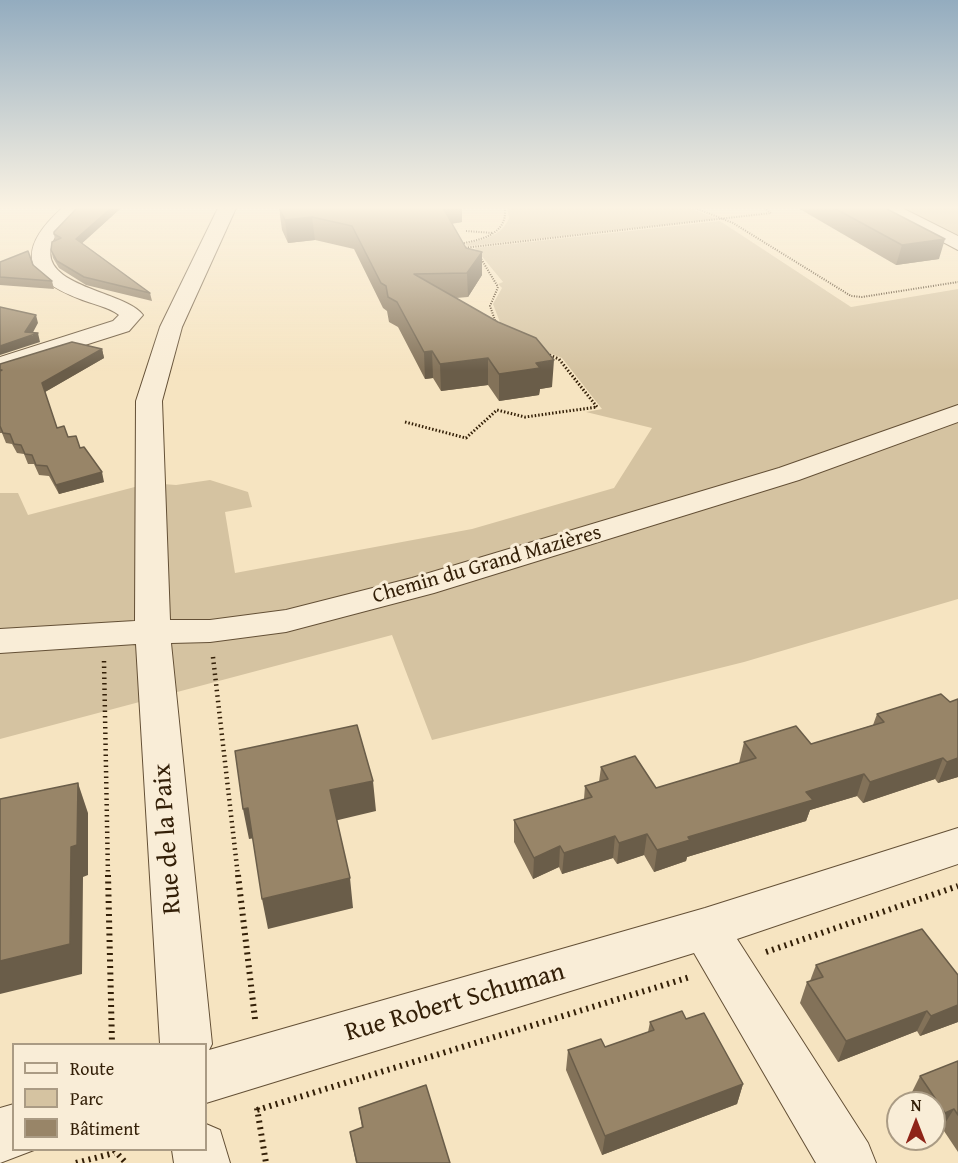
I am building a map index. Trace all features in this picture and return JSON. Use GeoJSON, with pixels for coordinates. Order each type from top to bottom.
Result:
{"type":"FeatureCollection","features":[{"type":"Feature","properties":{"kind":"street"},"geometry":{"type":"LineString","coordinates":[[0,365],[122,326],[132,315],[122,307],[66,290],[44,280],[31,269],[28,262]]}},
{"type":"Feature","properties":{"kind":"street","name":"Rue de la Paix"},"geometry":{"type":"LineString","coordinates":[[186,1043],[153,633],[149,401],[156,367],[201,262]]}},
{"type":"Feature","properties":{"kind":"street"},"geometry":{"type":"LineString","coordinates":[[130,318],[176,317]]}},
{"type":"Feature","properties":{"kind":"street","name":"Chemin du Grand Mazières"},"geometry":{"type":"LineString","coordinates":[[0,641],[103,633],[210,631],[286,621],[422,586],[789,474],[958,413]]}},
{"type":"Feature","properties":{"kind":"street","name":"Rue Robert Schuman"},"geometry":{"type":"LineString","coordinates":[[207,1077],[260,1060],[717,947],[958,846]]}},
{"type":"Feature","properties":{"kind":"street"},"geometry":{"type":"LineString","coordinates":[[717,947],[848,1163]]}},
{"type":"Feature","properties":{"kind":"path"},"geometry":{"type":"LineString","coordinates":[[484,262],[492,273],[498,287],[493,295],[490,309],[501,328]]}},
{"type":"Feature","properties":{"kind":"path"},"geometry":{"type":"LineString","coordinates":[[796,262],[851,296],[862,297],[958,282]]}},
{"type":"Feature","properties":{"kind":"path"},"geometry":{"type":"LineString","coordinates":[[405,422],[466,438],[496,410],[525,417],[597,407],[559,358],[543,353]]}},
{"type":"Feature","properties":{"kind":"path"},"geometry":{"type":"LineString","coordinates":[[210,631],[260,1060],[257,1110],[266,1163]]}},
{"type":"Feature","properties":{"kind":"path"},"geometry":{"type":"LineString","coordinates":[[103,633],[112,1043]]}},
{"type":"Feature","properties":{"kind":"path"},"geometry":{"type":"LineString","coordinates":[[257,1110],[717,947],[958,886]]}},
{"type":"Feature","properties":{"kind":"path"},"geometry":{"type":"LineString","coordinates":[[76,1163],[114,1151],[126,1163]]}},
{"type":"Feature","properties":{"kind":"green space"},"geometry":{"type":"Polygon","coordinates":[[[487,262],[783,262],[851,307],[958,289],[958,599],[744,662],[432,740],[392,635],[0,739],[0,493],[18,493],[28,515],[150,483],[176,485],[210,480],[248,492],[252,507],[225,512],[235,573],[472,529],[614,488],[652,428],[586,412],[602,409],[562,358],[534,347],[501,325],[493,304],[502,288],[498,284],[503,282],[487,262]]]}},
{"type":"Feature","properties":{"kind":"building"},"geometry":{"type":"Polygon","coordinates":[[[0,262],[32,262],[52,281],[0,277],[0,262]]]}},
{"type":"Feature","properties":{"kind":"building"},"geometry":{"type":"Polygon","coordinates":[[[59,262],[108,262],[150,293],[84,277],[59,262]]]}},
{"type":"Feature","properties":{"kind":"building"},"geometry":{"type":"Polygon","coordinates":[[[370,262],[475,262],[467,273],[414,274],[498,322],[536,338],[554,360],[536,363],[540,368],[499,374],[488,358],[440,364],[432,351],[424,352],[397,302],[388,297],[386,286],[381,283],[370,262]]]}},
{"type":"Feature","properties":{"kind":"building"},"geometry":{"type":"Polygon","coordinates":[[[0,307],[36,315],[25,332],[38,333],[0,346],[0,307]]]}},
{"type":"Feature","properties":{"kind":"building"},"geometry":{"type":"Polygon","coordinates":[[[72,342],[102,349],[42,383],[57,428],[64,426],[68,437],[76,436],[80,448],[84,447],[102,472],[56,485],[47,466],[36,465],[32,455],[25,454],[21,445],[14,444],[10,434],[3,433],[0,426],[0,371],[2,370],[0,370],[0,364],[72,342]]]}},
{"type":"Feature","properties":{"kind":"building"},"geometry":{"type":"Polygon","coordinates":[[[941,694],[950,702],[958,699],[958,758],[947,762],[943,758],[870,782],[864,774],[806,792],[813,800],[688,837],[690,840],[657,850],[647,834],[619,843],[615,836],[564,853],[560,846],[534,858],[514,820],[592,797],[585,786],[608,779],[601,767],[635,756],[656,788],[756,758],[744,742],[796,726],[811,744],[884,722],[877,714],[941,694]]]}},
{"type":"Feature","properties":{"kind":"building"},"geometry":{"type":"Polygon","coordinates":[[[357,725],[373,781],[330,790],[350,878],[262,899],[248,808],[243,809],[235,751],[357,725]]]}},
{"type":"Feature","properties":{"kind":"building"},"geometry":{"type":"Polygon","coordinates":[[[78,783],[77,845],[71,847],[70,944],[0,961],[0,799],[78,783]]]}},
{"type":"Feature","properties":{"kind":"building"},"geometry":{"type":"Polygon","coordinates":[[[922,929],[958,975],[958,1005],[931,1016],[927,1011],[846,1041],[807,982],[823,977],[816,965],[922,929]]]}},
{"type":"Feature","properties":{"kind":"building"},"geometry":{"type":"Polygon","coordinates":[[[682,1011],[686,1019],[704,1013],[743,1084],[605,1136],[568,1050],[601,1039],[605,1047],[654,1030],[650,1022],[682,1011]]]}},
{"type":"Feature","properties":{"kind":"building"},"geometry":{"type":"Polygon","coordinates":[[[958,1061],[958,1115],[954,1109],[946,1113],[946,1091],[930,1091],[920,1076],[958,1061]]]}},
{"type":"Feature","properties":{"kind":"building"},"geometry":{"type":"Polygon","coordinates":[[[426,1085],[450,1163],[357,1163],[350,1132],[363,1127],[359,1108],[426,1085]]]}}]}
